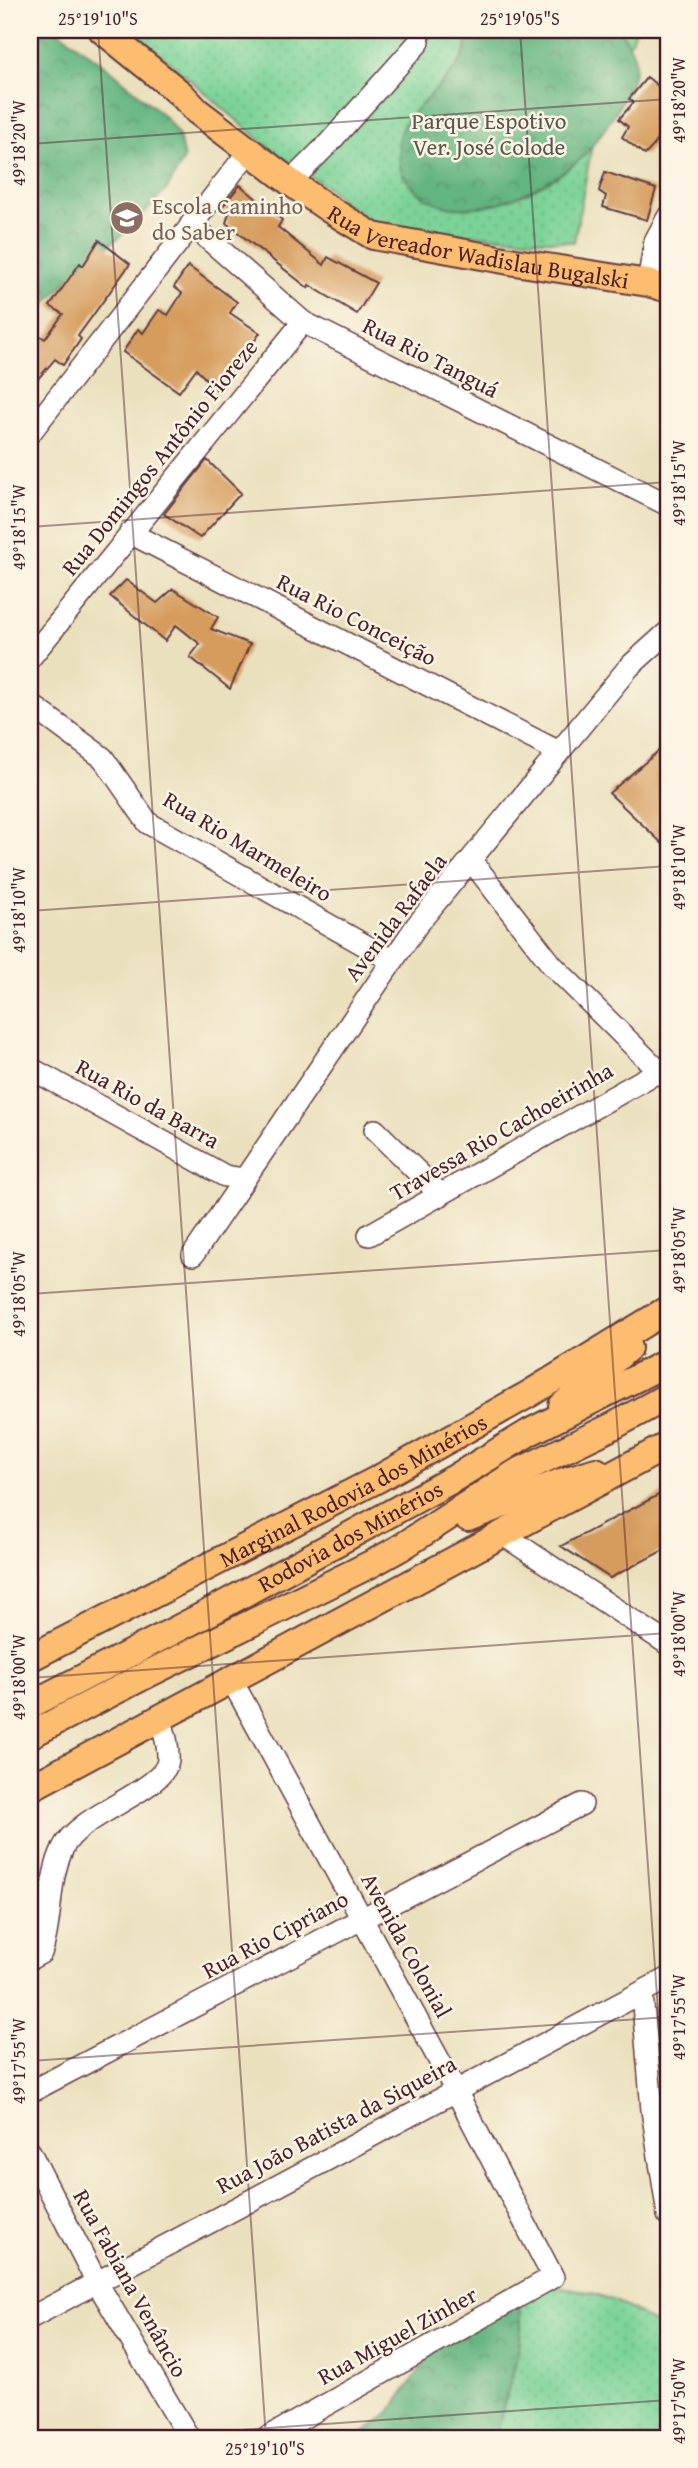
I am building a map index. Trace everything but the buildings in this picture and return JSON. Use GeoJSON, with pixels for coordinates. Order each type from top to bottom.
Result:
{"type":"FeatureCollection","features":[{"type":"Feature","properties":{"kind":"main road","name":"Rua Vereador Wadislau Bugalski"},"geometry":{"type":"LineString","coordinates":[[102,30],[181,94],[197,111],[249,151],[328,209],[373,236],[658,286]]}},
{"type":"Feature","properties":{"kind":"main road"},"geometry":{"type":"LineString","coordinates":[[535,1429],[668,1311]]}},
{"type":"Feature","properties":{"kind":"main road","name":"Marginal Rodovia dos Minérios"},"geometry":{"type":"LineString","coordinates":[[30,1658],[378,1479],[529,1394],[668,1311]]}},
{"type":"Feature","properties":{"kind":"main road","name":"Rodovia dos Minérios"},"geometry":{"type":"LineString","coordinates":[[30,1705],[210,1612],[453,1479],[535,1429],[668,1362]]}},
{"type":"Feature","properties":{"kind":"main road","name":"Rodovia dos Minérios"},"geometry":{"type":"LineString","coordinates":[[30,1735],[400,1548],[516,1473],[668,1396]]}},
{"type":"Feature","properties":{"kind":"main road"},"geometry":{"type":"LineString","coordinates":[[400,1548],[558,1483],[658,1450]]}},
{"type":"Feature","properties":{"kind":"main road"},"geometry":{"type":"LineString","coordinates":[[30,1788],[658,1450]]}},
{"type":"Feature","properties":{"kind":"street"},"geometry":{"type":"LineString","coordinates":[[290,182],[329,143],[419,42]]}},
{"type":"Feature","properties":{"kind":"street"},"geometry":{"type":"LineString","coordinates":[[30,433],[249,151]]}},
{"type":"Feature","properties":{"kind":"street"},"geometry":{"type":"LineString","coordinates":[[658,286],[655,242],[668,216]]}},
{"type":"Feature","properties":{"kind":"street","name":"Rua Rio Tanguá"},"geometry":{"type":"LineString","coordinates":[[191,224],[303,322],[668,505]]}},
{"type":"Feature","properties":{"kind":"street","name":"Rua Domingos Antônio Fioreze"},"geometry":{"type":"LineString","coordinates":[[30,658],[303,322]]}},
{"type":"Feature","properties":{"kind":"street","name":"Rua Rio Conceição"},"geometry":{"type":"LineString","coordinates":[[130,533],[559,752]]}},
{"type":"Feature","properties":{"kind":"street","name":"Avenida Rafaela"},"geometry":{"type":"LineString","coordinates":[[193,1255],[417,925],[629,667],[668,632]]}},
{"type":"Feature","properties":{"kind":"street","name":"Rua Rio Marmeleiro"},"geometry":{"type":"LineString","coordinates":[[30,704],[103,758],[148,822],[393,961]]}},
{"type":"Feature","properties":{"kind":"street"},"geometry":{"type":"LineString","coordinates":[[471,860],[552,965],[664,1076]]}},
{"type":"Feature","properties":{"kind":"street","name":"Rua Rio da Barra"},"geometry":{"type":"LineString","coordinates":[[30,1068],[225,1176],[244,1179]]}},
{"type":"Feature","properties":{"kind":"street","name":"Travessa Rio Cachoeirinha"},"geometry":{"type":"LineString","coordinates":[[369,1236],[664,1076]]}},
{"type":"Feature","properties":{"kind":"street"},"geometry":{"type":"LineString","coordinates":[[375,1130],[442,1195]]}},
{"type":"Feature","properties":{"kind":"street"},"geometry":{"type":"LineString","coordinates":[[502,1534],[668,1644]]}},
{"type":"Feature","properties":{"kind":"street","name":"Avenida Colonial"},"geometry":{"type":"LineString","coordinates":[[231,1679],[363,1918],[553,2277]]}},
{"type":"Feature","properties":{"kind":"street"},"geometry":{"type":"LineString","coordinates":[[30,1959],[41,1953],[45,1943],[50,1892],[63,1846],[90,1820],[157,1780],[168,1763],[160,1717]]}},
{"type":"Feature","properties":{"kind":"street","name":"Rua Rio Cipriano"},"geometry":{"type":"LineString","coordinates":[[30,2092],[582,1804]]}},
{"type":"Feature","properties":{"kind":"street","name":"Rua João Batista da Siqueira"},"geometry":{"type":"LineString","coordinates":[[30,2318],[668,1978]]}},
{"type":"Feature","properties":{"kind":"street"},"geometry":{"type":"LineString","coordinates":[[642,1993],[660,2114],[668,2215]]}},
{"type":"Feature","properties":{"kind":"street","name":"Rua Fabiana Venâncio"},"geometry":{"type":"LineString","coordinates":[[30,2152],[96,2281],[189,2438]]}},
{"type":"Feature","properties":{"kind":"street","name":"Rua Miguel Zinher"},"geometry":{"type":"LineString","coordinates":[[267,2438],[553,2277]]}},
{"type":"Feature","properties":{"kind":"green space"},"geometry":{"type":"Polygon","coordinates":[[[30,30],[57,30],[112,71],[166,118],[179,136],[184,159],[167,189],[129,229],[71,276],[30,321],[30,30]]]}},
{"type":"Feature","properties":{"kind":"green space","name":"Parque Espotivo Ver. José Colode"},"geometry":{"type":"Polygon","coordinates":[[[132,30],[635,30],[594,134],[574,242],[408,231],[372,222],[327,187],[281,158],[132,30]]]}},
{"type":"Feature","properties":{"kind":"green space"},"geometry":{"type":"Polygon","coordinates":[[[465,30],[618,30],[629,45],[635,62],[629,86],[614,115],[577,162],[523,194],[480,207],[458,208],[439,204],[421,194],[410,183],[400,168],[398,140],[417,108],[464,56],[468,43],[465,30]]]}},
{"type":"Feature","properties":{"kind":"green space"},"geometry":{"type":"Polygon","coordinates":[[[556,2286],[589,2292],[616,2302],[668,2334],[668,2438],[497,2438],[519,2308],[508,2288],[556,2286]]]}},
{"type":"Feature","properties":{"kind":"green space"},"geometry":{"type":"Polygon","coordinates":[[[508,2288],[519,2307],[520,2337],[497,2438],[357,2438],[390,2412],[437,2345],[459,2321],[508,2288]]]}},
{"type":"Feature","properties":{"kind":"place","name":"Escola Caminho do Saber"},"geometry":{"type":"Point","coordinates":[127,218]}}]}
